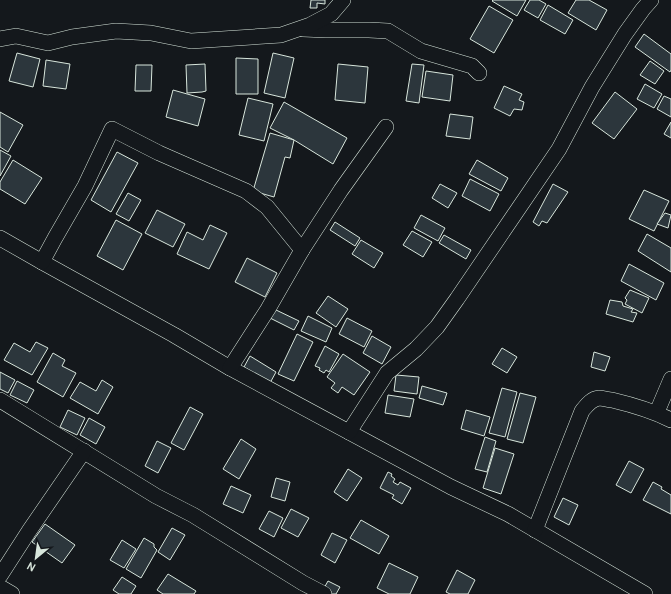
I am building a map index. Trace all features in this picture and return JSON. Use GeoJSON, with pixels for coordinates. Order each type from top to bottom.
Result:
{"type":"FeatureCollection","features":[{"type":"Feature","properties":{"kind":"street"},"geometry":{"type":"LineString","coordinates":[[0,39],[16,36],[48,43],[72,37],[116,31],[151,33],[190,41],[282,35],[310,25],[331,14],[343,0]]}},
{"type":"Feature","properties":{"kind":"street"},"geometry":{"type":"LineString","coordinates":[[349,432],[387,373],[416,349],[437,327],[457,299],[559,149],[592,87],[625,34],[651,0]]}},
{"type":"Feature","properties":{"kind":"street"},"geometry":{"type":"LineString","coordinates":[[298,29],[388,31],[421,51],[472,66],[479,73]]}},
{"type":"Feature","properties":{"kind":"street"},"geometry":{"type":"LineString","coordinates":[[230,368],[268,309],[302,250],[341,190],[386,127]]}},
{"type":"Feature","properties":{"kind":"street"},"geometry":{"type":"LineString","coordinates":[[42,262],[85,186],[112,129],[246,191],[267,207],[302,250]]}},
{"type":"Feature","properties":{"kind":"street"},"geometry":{"type":"LineString","coordinates":[[0,238],[230,368],[451,487],[508,514],[645,594]]}},
{"type":"Feature","properties":{"kind":"street"},"geometry":{"type":"LineString","coordinates":[[657,412],[671,379]]}},
{"type":"Feature","properties":{"kind":"street"},"geometry":{"type":"LineString","coordinates":[[535,530],[582,411],[592,400],[600,398],[632,405],[657,412],[671,420]]}},
{"type":"Feature","properties":{"kind":"street"},"geometry":{"type":"LineString","coordinates":[[0,400],[156,496],[193,515],[303,583],[324,594]]}},
{"type":"Feature","properties":{"kind":"street"},"geometry":{"type":"LineString","coordinates":[[0,576],[84,451]]}},
{"type":"Feature","properties":{"kind":"street"},"geometry":{"type":"LineString","coordinates":[[0,587],[12,594]]}},
{"type":"Feature","properties":{"kind":"building"},"geometry":{"type":"Polygon","coordinates":[[[311,0],[325,0],[325,4],[317,3],[317,8],[310,8],[311,0]]]}},
{"type":"Feature","properties":{"kind":"building"},"geometry":{"type":"Polygon","coordinates":[[[526,0],[517,16],[492,1],[526,0]]]}},
{"type":"Feature","properties":{"kind":"building"},"geometry":{"type":"Polygon","coordinates":[[[530,0],[539,0],[546,4],[538,18],[524,10],[530,0]]]}},
{"type":"Feature","properties":{"kind":"building"},"geometry":{"type":"Polygon","coordinates":[[[576,0],[589,0],[607,10],[596,30],[568,13],[576,0]]]}},
{"type":"Feature","properties":{"kind":"building"},"geometry":{"type":"Polygon","coordinates":[[[548,5],[573,20],[565,34],[540,20],[548,5]]]}},
{"type":"Feature","properties":{"kind":"building"},"geometry":{"type":"Polygon","coordinates":[[[489,6],[513,20],[494,53],[470,39],[489,6]]]}},
{"type":"Feature","properties":{"kind":"building"},"geometry":{"type":"Polygon","coordinates":[[[644,34],[671,54],[670,72],[635,47],[644,34]]]}},
{"type":"Feature","properties":{"kind":"building"},"geometry":{"type":"Polygon","coordinates":[[[17,53],[40,59],[33,87],[9,81],[17,53]]]}},
{"type":"Feature","properties":{"kind":"building"},"geometry":{"type":"Polygon","coordinates":[[[273,53],[294,58],[285,98],[264,93],[273,53]]]}},
{"type":"Feature","properties":{"kind":"building"},"geometry":{"type":"Polygon","coordinates":[[[236,58],[258,59],[258,94],[236,94],[236,58]]]}},
{"type":"Feature","properties":{"kind":"building"},"geometry":{"type":"Polygon","coordinates":[[[46,60],[70,64],[66,89],[43,86],[46,60]]]}},
{"type":"Feature","properties":{"kind":"building"},"geometry":{"type":"Polygon","coordinates":[[[650,61],[664,71],[655,84],[640,75],[650,61]]]}},
{"type":"Feature","properties":{"kind":"building"},"geometry":{"type":"Polygon","coordinates":[[[205,64],[206,91],[187,93],[186,65],[205,64]]]}},
{"type":"Feature","properties":{"kind":"building"},"geometry":{"type":"Polygon","coordinates":[[[338,64],[368,67],[365,103],[335,100],[338,64]]]}},
{"type":"Feature","properties":{"kind":"building"},"geometry":{"type":"Polygon","coordinates":[[[412,64],[424,65],[419,103],[406,101],[412,64]]]}},
{"type":"Feature","properties":{"kind":"building"},"geometry":{"type":"Polygon","coordinates":[[[136,65],[152,65],[151,91],[135,91],[136,65]]]}},
{"type":"Feature","properties":{"kind":"building"},"geometry":{"type":"Polygon","coordinates":[[[426,71],[453,75],[450,101],[422,97],[426,71]]]}},
{"type":"Feature","properties":{"kind":"building"},"geometry":{"type":"Polygon","coordinates":[[[645,84],[662,94],[654,108],[637,99],[645,84]]]}},
{"type":"Feature","properties":{"kind":"building"},"geometry":{"type":"Polygon","coordinates":[[[504,86],[522,94],[519,100],[524,102],[522,110],[514,109],[510,116],[494,108],[504,86]]]}},
{"type":"Feature","properties":{"kind":"building"},"geometry":{"type":"Polygon","coordinates":[[[173,90],[205,99],[198,126],[166,117],[173,90]]]}},
{"type":"Feature","properties":{"kind":"building"},"geometry":{"type":"Polygon","coordinates":[[[615,92],[637,109],[614,139],[592,123],[615,92]]]}},
{"type":"Feature","properties":{"kind":"building"},"geometry":{"type":"Polygon","coordinates":[[[664,96],[671,99],[671,117],[657,109],[664,96]]]}},
{"type":"Feature","properties":{"kind":"building"},"geometry":{"type":"Polygon","coordinates":[[[248,98],[273,104],[264,141],[239,135],[248,98]]]}},
{"type":"Feature","properties":{"kind":"building"},"geometry":{"type":"Polygon","coordinates":[[[284,102],[347,138],[333,164],[294,140],[270,128],[284,102]]]}},
{"type":"Feature","properties":{"kind":"building"},"geometry":{"type":"Polygon","coordinates":[[[0,112],[23,125],[8,152],[0,147],[0,112]]]}},
{"type":"Feature","properties":{"kind":"building"},"geometry":{"type":"Polygon","coordinates":[[[450,114],[473,117],[470,139],[446,136],[450,114]]]}},
{"type":"Feature","properties":{"kind":"building"},"geometry":{"type":"Polygon","coordinates":[[[671,122],[671,138],[664,134],[671,122]]]}},
{"type":"Feature","properties":{"kind":"building"},"geometry":{"type":"Polygon","coordinates":[[[270,133],[294,140],[290,158],[285,157],[274,197],[253,191],[270,133]]]}},
{"type":"Feature","properties":{"kind":"building"},"geometry":{"type":"Polygon","coordinates":[[[0,150],[11,156],[0,176],[0,150]]]}},
{"type":"Feature","properties":{"kind":"building"},"geometry":{"type":"Polygon","coordinates":[[[117,152],[138,163],[111,212],[91,200],[117,152]]]}},
{"type":"Feature","properties":{"kind":"building"},"geometry":{"type":"Polygon","coordinates":[[[13,160],[42,178],[25,204],[0,189],[0,182],[13,160]]]}},
{"type":"Feature","properties":{"kind":"building"},"geometry":{"type":"Polygon","coordinates":[[[477,160],[508,178],[501,191],[469,174],[477,160]]]}},
{"type":"Feature","properties":{"kind":"building"},"geometry":{"type":"Polygon","coordinates":[[[470,179],[499,194],[490,211],[462,196],[470,179]]]}},
{"type":"Feature","properties":{"kind":"building"},"geometry":{"type":"Polygon","coordinates":[[[440,184],[457,193],[448,208],[432,198],[440,184]]]}},
{"type":"Feature","properties":{"kind":"building"},"geometry":{"type":"Polygon","coordinates":[[[553,184],[568,192],[547,223],[542,221],[539,226],[533,222],[553,184]]]}},
{"type":"Feature","properties":{"kind":"building"},"geometry":{"type":"Polygon","coordinates":[[[644,190],[669,201],[654,231],[629,219],[644,190]]]}},
{"type":"Feature","properties":{"kind":"building"},"geometry":{"type":"Polygon","coordinates":[[[128,193],[141,200],[129,221],[116,214],[128,193]]]}},
{"type":"Feature","properties":{"kind":"building"},"geometry":{"type":"Polygon","coordinates":[[[157,210],[185,224],[173,247],[145,233],[157,210]]]}},
{"type":"Feature","properties":{"kind":"building"},"geometry":{"type":"Polygon","coordinates":[[[665,213],[671,215],[668,228],[657,224],[665,213]]]}},
{"type":"Feature","properties":{"kind":"building"},"geometry":{"type":"Polygon","coordinates":[[[421,215],[445,228],[438,241],[414,228],[421,215]]]}},
{"type":"Feature","properties":{"kind":"building"},"geometry":{"type":"Polygon","coordinates":[[[116,220],[142,234],[123,270],[97,256],[116,220]]]}},
{"type":"Feature","properties":{"kind":"building"},"geometry":{"type":"Polygon","coordinates":[[[335,222],[360,238],[355,246],[330,230],[335,222]]]}},
{"type":"Feature","properties":{"kind":"building"},"geometry":{"type":"Polygon","coordinates":[[[210,225],[227,233],[209,269],[177,254],[187,232],[203,240],[210,225]]]}},
{"type":"Feature","properties":{"kind":"building"},"geometry":{"type":"Polygon","coordinates":[[[412,231],[432,242],[423,257],[403,245],[412,231]]]}},
{"type":"Feature","properties":{"kind":"building"},"geometry":{"type":"Polygon","coordinates":[[[647,234],[671,248],[671,272],[638,251],[647,234]]]}},
{"type":"Feature","properties":{"kind":"building"},"geometry":{"type":"Polygon","coordinates":[[[444,235],[471,250],[466,259],[439,243],[444,235]]]}},
{"type":"Feature","properties":{"kind":"building"},"geometry":{"type":"Polygon","coordinates":[[[361,240],[383,253],[374,268],[352,254],[361,240]]]}},
{"type":"Feature","properties":{"kind":"building"},"geometry":{"type":"Polygon","coordinates":[[[247,258],[277,273],[265,297],[235,282],[247,258]]]}},
{"type":"Feature","properties":{"kind":"building"},"geometry":{"type":"Polygon","coordinates":[[[629,264],[664,283],[656,300],[621,281],[629,264]]]}},
{"type":"Feature","properties":{"kind":"building"},"geometry":{"type":"Polygon","coordinates":[[[630,290],[649,298],[642,313],[625,304],[627,300],[625,298],[630,290]]]}},
{"type":"Feature","properties":{"kind":"building"},"geometry":{"type":"Polygon","coordinates":[[[328,296],[348,309],[336,327],[316,313],[328,296]]]}},
{"type":"Feature","properties":{"kind":"building"},"geometry":{"type":"Polygon","coordinates":[[[610,300],[622,302],[623,306],[633,309],[631,312],[637,313],[633,322],[606,314],[610,300]]]}},
{"type":"Feature","properties":{"kind":"building"},"geometry":{"type":"Polygon","coordinates":[[[274,309],[299,321],[294,330],[270,318],[274,309]]]}},
{"type":"Feature","properties":{"kind":"building"},"geometry":{"type":"Polygon","coordinates":[[[308,316],[332,328],[326,342],[301,331],[308,316]]]}},
{"type":"Feature","properties":{"kind":"building"},"geometry":{"type":"Polygon","coordinates":[[[347,318],[372,331],[364,347],[339,334],[347,318]]]}},
{"type":"Feature","properties":{"kind":"building"},"geometry":{"type":"Polygon","coordinates":[[[297,334],[313,342],[294,381],[278,374],[297,334]]]}},
{"type":"Feature","properties":{"kind":"building"},"geometry":{"type":"Polygon","coordinates":[[[372,336],[391,347],[382,364],[363,353],[372,336]]]}},
{"type":"Feature","properties":{"kind":"building"},"geometry":{"type":"Polygon","coordinates":[[[36,342],[48,348],[32,375],[4,360],[14,343],[30,352],[36,342]]]}},
{"type":"Feature","properties":{"kind":"building"},"geometry":{"type":"Polygon","coordinates":[[[325,346],[339,354],[329,372],[326,370],[324,373],[319,370],[320,368],[315,366],[325,346]]]}},
{"type":"Feature","properties":{"kind":"building"},"geometry":{"type":"Polygon","coordinates":[[[502,348],[517,357],[507,373],[492,364],[502,348]]]}},
{"type":"Feature","properties":{"kind":"building"},"geometry":{"type":"Polygon","coordinates":[[[594,352],[610,357],[605,371],[591,367],[594,352]]]}},
{"type":"Feature","properties":{"kind":"building"},"geometry":{"type":"Polygon","coordinates":[[[53,353],[65,360],[62,366],[76,373],[63,397],[37,382],[53,353]]]}},
{"type":"Feature","properties":{"kind":"building"},"geometry":{"type":"Polygon","coordinates":[[[343,354],[370,372],[354,395],[342,387],[338,393],[331,388],[335,383],[327,377],[343,354]]]}},
{"type":"Feature","properties":{"kind":"building"},"geometry":{"type":"Polygon","coordinates":[[[250,356],[276,372],[270,383],[244,367],[250,356]]]}},
{"type":"Feature","properties":{"kind":"building"},"geometry":{"type":"Polygon","coordinates":[[[0,372],[15,380],[8,393],[0,389],[0,372]]]}},
{"type":"Feature","properties":{"kind":"building"},"geometry":{"type":"Polygon","coordinates":[[[396,375],[419,377],[417,394],[394,391],[396,375]]]}},
{"type":"Feature","properties":{"kind":"building"},"geometry":{"type":"Polygon","coordinates":[[[102,380],[113,387],[98,414],[70,398],[80,382],[96,391],[102,380]]]}},
{"type":"Feature","properties":{"kind":"building"},"geometry":{"type":"Polygon","coordinates":[[[17,381],[34,390],[27,403],[10,395],[17,381]]]}},
{"type":"Feature","properties":{"kind":"building"},"geometry":{"type":"Polygon","coordinates":[[[422,386],[447,393],[443,405],[419,398],[422,386]]]}},
{"type":"Feature","properties":{"kind":"building"},"geometry":{"type":"Polygon","coordinates":[[[502,388],[517,392],[505,437],[489,433],[502,388]]]}},
{"type":"Feature","properties":{"kind":"building"},"geometry":{"type":"Polygon","coordinates":[[[520,393],[536,397],[523,443],[507,439],[520,393]]]}},
{"type":"Feature","properties":{"kind":"building"},"geometry":{"type":"Polygon","coordinates":[[[388,395],[414,399],[410,417],[385,413],[388,395]]]}},
{"type":"Feature","properties":{"kind":"building"},"geometry":{"type":"Polygon","coordinates":[[[190,407],[203,414],[184,450],[171,443],[190,407]]]}},
{"type":"Feature","properties":{"kind":"building"},"geometry":{"type":"Polygon","coordinates":[[[68,410],[85,418],[77,435],[60,427],[68,410]]]}},
{"type":"Feature","properties":{"kind":"building"},"geometry":{"type":"Polygon","coordinates":[[[466,410],[490,417],[484,436],[461,429],[466,410]]]}},
{"type":"Feature","properties":{"kind":"building"},"geometry":{"type":"Polygon","coordinates":[[[89,418],[105,427],[96,444],[80,435],[89,418]]]}},
{"type":"Feature","properties":{"kind":"building"},"geometry":{"type":"Polygon","coordinates":[[[485,437],[496,441],[487,472],[475,469],[485,437]]]}},
{"type":"Feature","properties":{"kind":"building"},"geometry":{"type":"Polygon","coordinates":[[[241,439],[256,449],[239,479],[223,469],[241,439]]]}},
{"type":"Feature","properties":{"kind":"building"},"geometry":{"type":"Polygon","coordinates":[[[157,441],[171,448],[158,473],[145,466],[157,441]]]}},
{"type":"Feature","properties":{"kind":"building"},"geometry":{"type":"Polygon","coordinates":[[[495,448],[514,454],[501,494],[483,488],[495,448]]]}},
{"type":"Feature","properties":{"kind":"building"},"geometry":{"type":"Polygon","coordinates":[[[629,461],[644,469],[631,493],[616,485],[629,461]]]}},
{"type":"Feature","properties":{"kind":"building"},"geometry":{"type":"Polygon","coordinates":[[[348,469],[362,478],[347,501],[334,492],[348,469]]]}},
{"type":"Feature","properties":{"kind":"building"},"geometry":{"type":"Polygon","coordinates":[[[388,472],[392,474],[391,476],[395,479],[393,482],[398,485],[400,482],[411,488],[402,504],[392,498],[394,495],[380,488],[388,472]]]}},
{"type":"Feature","properties":{"kind":"building"},"geometry":{"type":"Polygon","coordinates":[[[276,478],[290,482],[285,501],[271,497],[276,478]]]}},
{"type":"Feature","properties":{"kind":"building"},"geometry":{"type":"Polygon","coordinates":[[[653,482],[662,487],[661,489],[671,495],[671,514],[643,500],[653,482]]]}},
{"type":"Feature","properties":{"kind":"building"},"geometry":{"type":"Polygon","coordinates":[[[231,486],[251,495],[243,513],[223,504],[231,486]]]}},
{"type":"Feature","properties":{"kind":"building"},"geometry":{"type":"Polygon","coordinates":[[[563,498],[578,505],[569,525],[554,517],[563,498]]]}},
{"type":"Feature","properties":{"kind":"building"},"geometry":{"type":"Polygon","coordinates":[[[291,509],[309,518],[298,537],[281,528],[291,509]]]}},
{"type":"Feature","properties":{"kind":"building"},"geometry":{"type":"Polygon","coordinates":[[[269,511],[283,518],[274,537],[259,529],[269,511]]]}},
{"type":"Feature","properties":{"kind":"building"},"geometry":{"type":"Polygon","coordinates":[[[361,520],[389,536],[379,554],[350,538],[361,520]]]}},
{"type":"Feature","properties":{"kind":"building"},"geometry":{"type":"Polygon","coordinates":[[[45,524],[75,545],[62,563],[32,542],[45,524]]]}},
{"type":"Feature","properties":{"kind":"building"},"geometry":{"type":"Polygon","coordinates":[[[172,528],[185,535],[170,560],[158,552],[172,528]]]}},
{"type":"Feature","properties":{"kind":"building"},"geometry":{"type":"Polygon","coordinates":[[[332,533],[347,540],[335,563],[321,555],[332,533]]]}},
{"type":"Feature","properties":{"kind":"building"},"geometry":{"type":"Polygon","coordinates":[[[144,538],[154,544],[154,547],[157,550],[141,578],[126,569],[144,538]]]}},
{"type":"Feature","properties":{"kind":"building"},"geometry":{"type":"Polygon","coordinates":[[[122,540],[136,549],[124,568],[110,560],[122,540]]]}},
{"type":"Feature","properties":{"kind":"building"},"geometry":{"type":"Polygon","coordinates":[[[389,563],[418,577],[410,594],[389,594],[377,588],[389,563]]]}},
{"type":"Feature","properties":{"kind":"building"},"geometry":{"type":"Polygon","coordinates":[[[457,570],[475,580],[468,594],[450,594],[446,592],[457,570]]]}},
{"type":"Feature","properties":{"kind":"building"},"geometry":{"type":"Polygon","coordinates":[[[168,574],[196,591],[194,594],[163,594],[157,590],[168,574]]]}},
{"type":"Feature","properties":{"kind":"building"},"geometry":{"type":"Polygon","coordinates":[[[122,577],[136,586],[131,594],[119,594],[113,590],[122,577]]]}},
{"type":"Feature","properties":{"kind":"building"},"geometry":{"type":"Polygon","coordinates":[[[328,581],[340,587],[336,594],[331,594],[323,590],[328,581]]]}}]}
